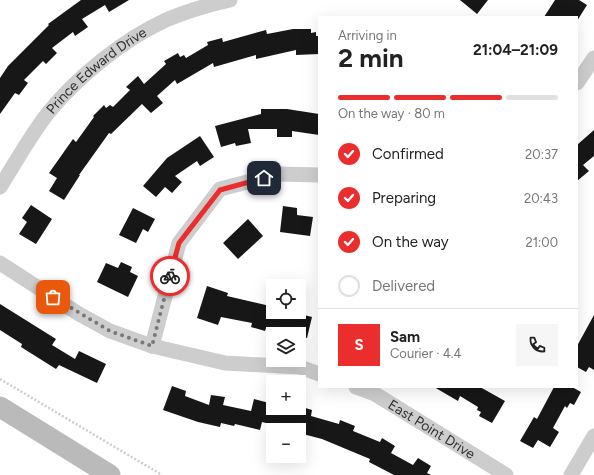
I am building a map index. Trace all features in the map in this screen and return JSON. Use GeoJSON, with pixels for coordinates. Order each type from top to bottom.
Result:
{"type":"FeatureCollection","features":[{"type":"Feature","properties":{"kind":"street","name":"Prince Edward Drive"},"geometry":{"type":"LineString","coordinates":[[0,187],[48,114],[68,91],[91,69],[136,37],[166,20],[203,6],[230,0]]}},
{"type":"Feature","properties":{"kind":"street"},"geometry":{"type":"LineString","coordinates":[[578,82],[594,58]]}},
{"type":"Feature","properties":{"kind":"street"},"geometry":{"type":"LineString","coordinates":[[152,346],[179,243],[220,190],[278,174],[318,175]]}},
{"type":"Feature","properties":{"kind":"street"},"geometry":{"type":"LineString","coordinates":[[0,263],[80,314],[110,331],[152,346],[224,363],[300,367],[318,374]]}},
{"type":"Feature","properties":{"kind":"street","name":"East Point Drive"},"geometry":{"type":"LineString","coordinates":[[359,388],[375,394],[506,475]]}},
{"type":"Feature","properties":{"kind":"street"},"geometry":{"type":"LineString","coordinates":[[0,407],[110,475]]}},
{"type":"Feature","properties":{"kind":"street"},"geometry":{"type":"LineString","coordinates":[[571,475],[594,436]]}},
{"type":"Feature","properties":{"kind":"path"},"geometry":{"type":"LineString","coordinates":[[0,379],[162,475]]}},
{"type":"Feature","properties":{"kind":"building"},"geometry":{"type":"Polygon","coordinates":[[[81,0],[129,0],[109,12],[105,5],[82,19],[88,27],[75,36],[73,32],[52,48],[57,53],[46,64],[43,61],[24,80],[28,83],[19,95],[15,93],[0,114],[0,78],[8,66],[49,25],[48,24],[81,0]]]}},
{"type":"Feature","properties":{"kind":"building"},"geometry":{"type":"Polygon","coordinates":[[[460,0],[488,0],[477,14],[460,0]]]}},
{"type":"Feature","properties":{"kind":"building"},"geometry":{"type":"Polygon","coordinates":[[[555,0],[579,0],[587,5],[578,19],[578,16],[545,16],[555,0]]]}},
{"type":"Feature","properties":{"kind":"building"},"geometry":{"type":"Polygon","coordinates":[[[293,29],[311,29],[311,33],[316,32],[316,36],[318,36],[318,54],[296,55],[296,50],[256,59],[256,55],[214,67],[213,63],[177,84],[175,80],[157,96],[163,103],[151,113],[142,104],[111,134],[109,133],[79,175],[64,200],[49,191],[57,178],[49,173],[73,139],[76,142],[94,117],[93,116],[104,105],[106,108],[110,105],[113,107],[130,90],[126,87],[138,76],[144,84],[166,64],[164,61],[178,53],[180,57],[184,55],[186,58],[208,45],[207,42],[222,38],[223,42],[266,30],[267,34],[293,29]]]}},
{"type":"Feature","properties":{"kind":"building"},"geometry":{"type":"Polygon","coordinates":[[[261,109],[287,109],[318,114],[318,135],[292,131],[292,137],[277,137],[277,129],[248,129],[251,143],[236,146],[235,143],[221,147],[215,126],[261,114],[261,109]]]}},
{"type":"Feature","properties":{"kind":"building"},"geometry":{"type":"Polygon","coordinates":[[[594,130],[594,156],[583,165],[589,171],[578,180],[578,144],[594,130]]]}},
{"type":"Feature","properties":{"kind":"building"},"geometry":{"type":"Polygon","coordinates":[[[200,136],[214,157],[200,166],[197,161],[175,176],[182,182],[172,193],[165,187],[156,197],[143,186],[167,158],[200,136]]]}},
{"type":"Feature","properties":{"kind":"building"},"geometry":{"type":"Polygon","coordinates":[[[31,205],[52,219],[36,244],[19,234],[27,222],[22,218],[31,205]]]}},
{"type":"Feature","properties":{"kind":"building"},"geometry":{"type":"Polygon","coordinates":[[[283,206],[297,208],[297,215],[313,217],[310,236],[280,232],[283,206]]]}},
{"type":"Feature","properties":{"kind":"building"},"geometry":{"type":"Polygon","coordinates":[[[133,208],[155,219],[148,232],[143,229],[136,243],[119,235],[133,208]]]}},
{"type":"Feature","properties":{"kind":"building"},"geometry":{"type":"Polygon","coordinates":[[[248,219],[263,236],[238,259],[223,243],[248,219]]]}},
{"type":"Feature","properties":{"kind":"building"},"geometry":{"type":"Polygon","coordinates":[[[121,262],[132,267],[130,272],[138,276],[128,297],[97,282],[106,263],[118,268],[121,262]]]}},
{"type":"Feature","properties":{"kind":"building"},"geometry":{"type":"Polygon","coordinates":[[[207,286],[228,293],[227,296],[266,305],[266,319],[306,319],[306,316],[312,317],[307,338],[306,327],[266,327],[265,331],[251,327],[252,323],[221,317],[218,325],[197,318],[207,286]]]}},
{"type":"Feature","properties":{"kind":"building"},"geometry":{"type":"Polygon","coordinates":[[[0,304],[56,339],[52,345],[75,359],[79,351],[106,364],[97,383],[59,365],[56,369],[21,347],[22,344],[0,330],[0,304]]]}},
{"type":"Feature","properties":{"kind":"building"},"geometry":{"type":"Polygon","coordinates":[[[594,315],[594,370],[589,367],[586,372],[578,368],[578,344],[594,315]]]}},
{"type":"Feature","properties":{"kind":"building"},"geometry":{"type":"Polygon","coordinates":[[[172,386],[186,391],[185,396],[209,405],[211,395],[225,397],[223,405],[251,411],[254,399],[266,402],[266,415],[306,415],[306,408],[312,410],[311,416],[339,424],[340,420],[355,426],[353,431],[380,442],[382,438],[395,446],[391,453],[413,465],[418,458],[431,466],[427,473],[431,475],[394,475],[369,462],[370,459],[322,439],[306,435],[306,423],[262,422],[260,430],[235,424],[234,426],[221,423],[220,427],[198,422],[163,410],[172,386]]]}},
{"type":"Feature","properties":{"kind":"building"},"geometry":{"type":"Polygon","coordinates":[[[436,388],[482,388],[505,401],[492,423],[479,416],[481,412],[477,410],[478,407],[460,396],[458,401],[436,388]]]}},
{"type":"Feature","properties":{"kind":"building"},"geometry":{"type":"Polygon","coordinates":[[[553,388],[574,388],[581,392],[574,405],[570,403],[567,408],[565,406],[553,428],[559,432],[550,447],[538,440],[533,448],[520,441],[534,417],[537,419],[553,388]]]}},
{"type":"Feature","properties":{"kind":"way so far"},"geometry":{"type":"LineString","coordinates":[[53,297],[110,331],[152,346],[170,276]]}},
{"type":"Feature","properties":{"kind":"route"},"geometry":{"type":"LineString","coordinates":[[170,276],[179,243],[220,190],[264,178]]}}]}
